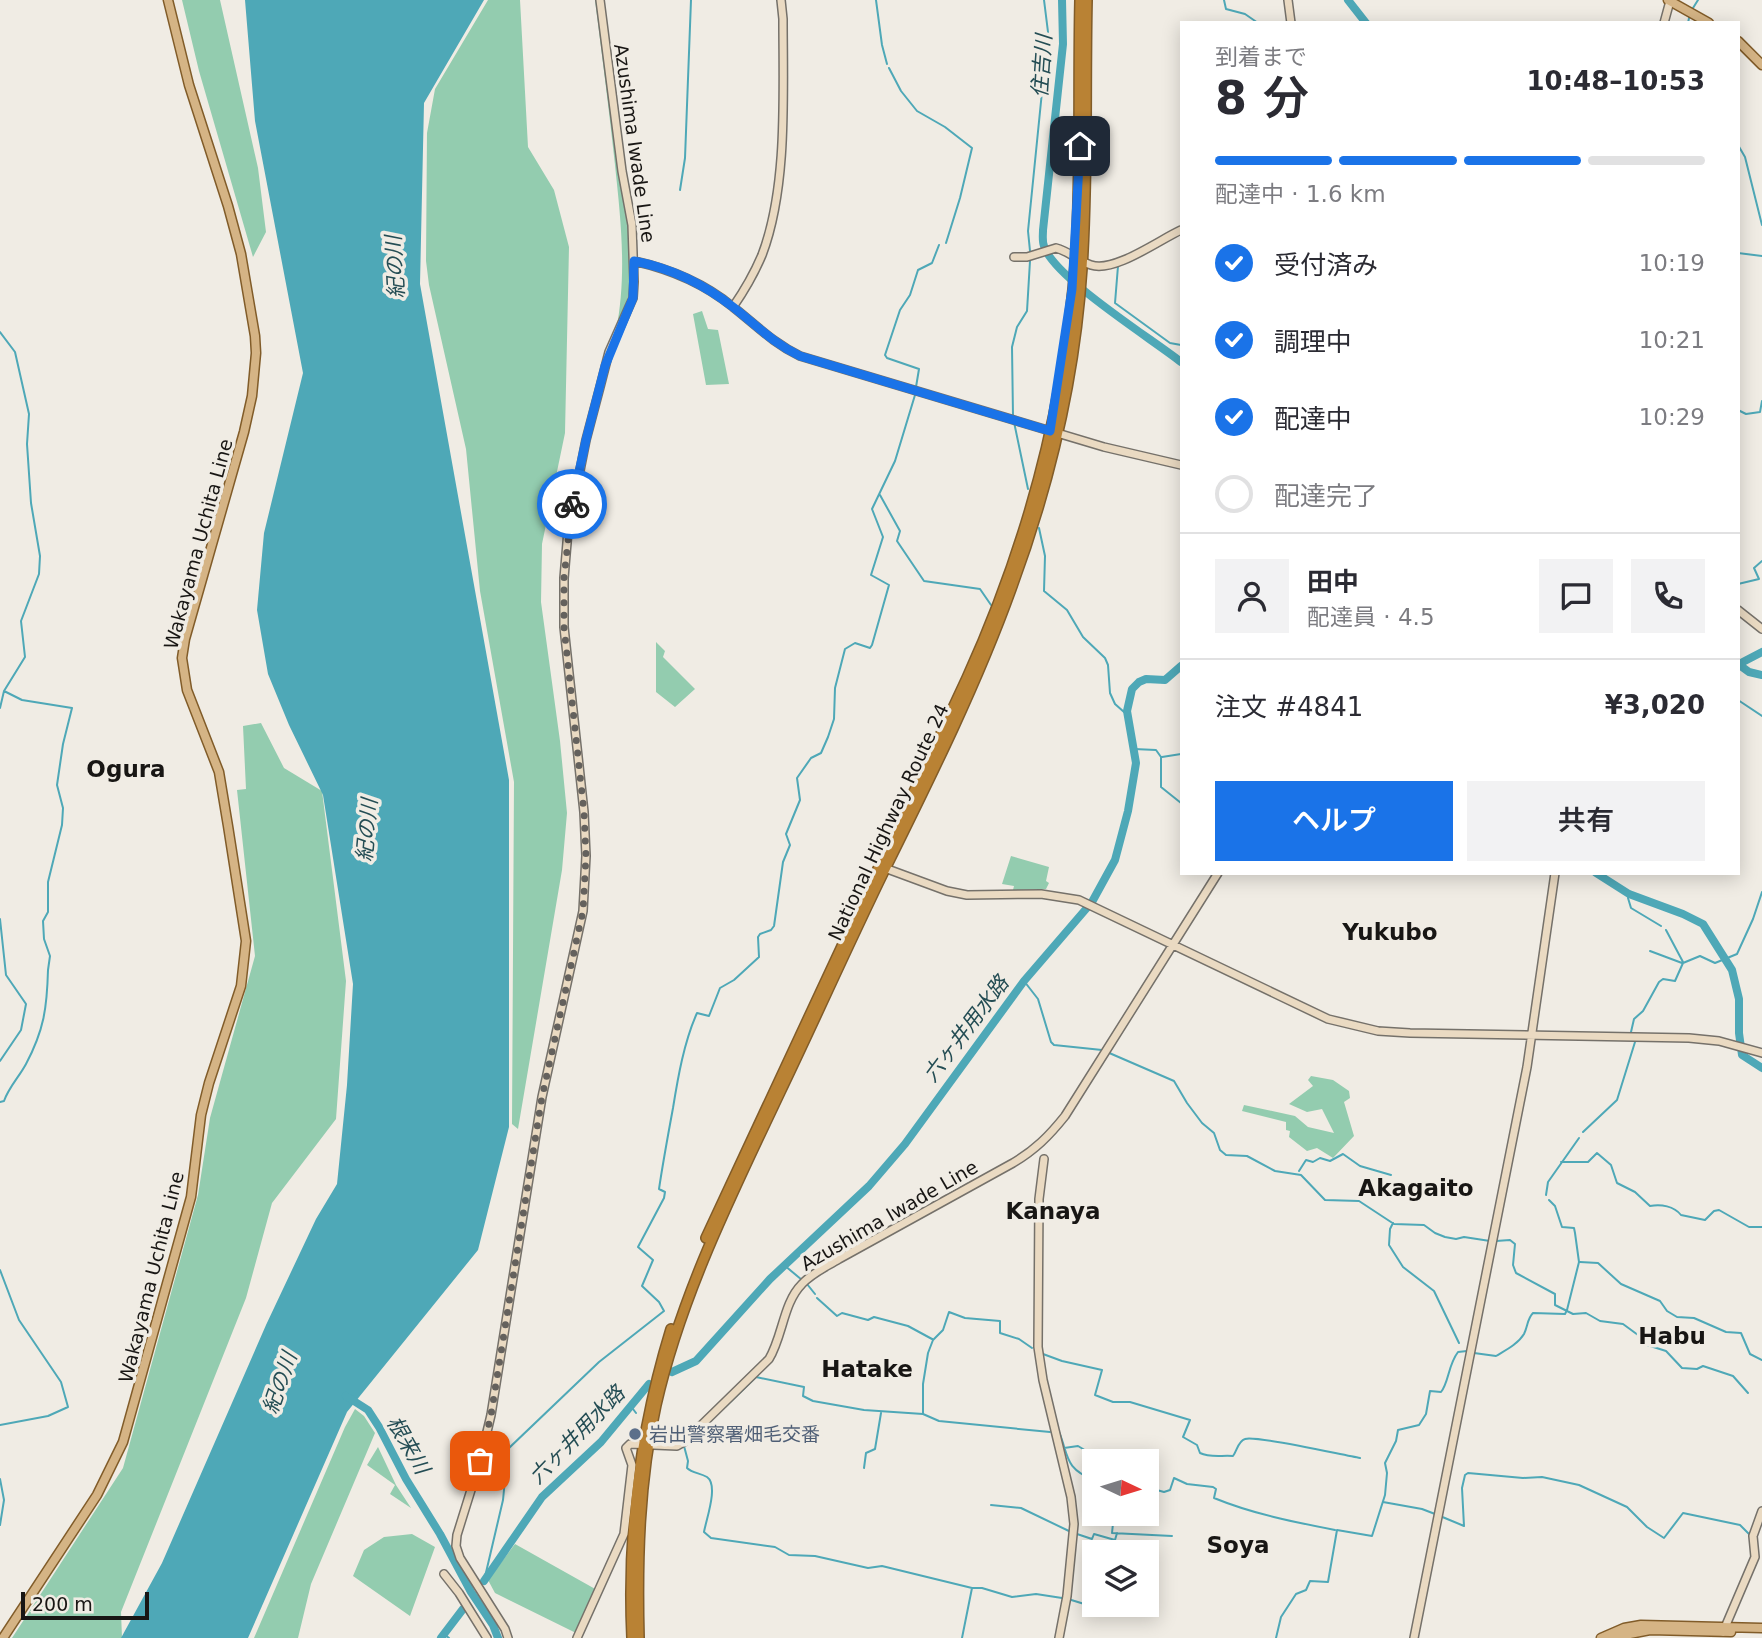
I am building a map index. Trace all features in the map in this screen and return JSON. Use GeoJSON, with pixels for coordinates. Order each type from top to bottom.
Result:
{"type":"FeatureCollection","features":[{"type":"Feature","properties":{"kind":"highway","name":"National Highway Route 24"},"geometry":{"type":"LineString","coordinates":[[632,1638],[632,1540],[646,1444],[661,1361],[691,1274],[729,1184],[883,867],[964,686],[995,613],[1024,531],[1054,432],[1076,293],[1078,260],[1080,0]]}},
{"type":"Feature","properties":{"kind":"highway","name":"National Highway Route 24"},"geometry":{"type":"LineString","coordinates":[[1076,293],[1082,273],[1078,260],[1086,197],[1087,0]]}},
{"type":"Feature","properties":{"kind":"highway","name":"National Highway Route 24"},"geometry":{"type":"LineString","coordinates":[[639,1638],[639,1541],[646,1444]]}},
{"type":"Feature","properties":{"kind":"main road","name":"Wakayama Uchita Line"},"geometry":{"type":"LineString","coordinates":[[3,1638],[97,1495],[123,1442],[191,1197],[201,1115],[209,1083],[241,986],[246,960],[243,917],[219,772],[187,690],[183,658],[185,639],[222,515],[252,396],[255,336],[241,254],[189,85],[168,0]]}},
{"type":"Feature","properties":{"kind":"main road"},"geometry":{"type":"LineString","coordinates":[[1669,1],[1705,21]]}},
{"type":"Feature","properties":{"kind":"main road"},"geometry":{"type":"LineString","coordinates":[[1740,42],[1761,61]]}},
{"type":"Feature","properties":{"kind":"main road"},"geometry":{"type":"LineString","coordinates":[[1601,1638],[1624,1628],[1641,1625],[1762,1633]]}},
{"type":"Feature","properties":{"kind":"main road"},"geometry":{"type":"LineString","coordinates":[[1613,1638],[1650,1630],[1762,1628]]}},
{"type":"Feature","properties":{"kind":"street","name":"Azushima Iwade Line"},"geometry":{"type":"LineString","coordinates":[[508,1638],[460,1558],[456,1546],[491,1415],[542,1097],[583,911],[586,856],[584,812],[564,627],[564,578],[568,531],[581,462],[610,352],[633,298],[634,261],[632,225],[622,171],[600,0]]}},
{"type":"Feature","properties":{"kind":"street"},"geometry":{"type":"LineString","coordinates":[[733,307],[762,254],[781,163],[781,0]]}},
{"type":"Feature","properties":{"kind":"street"},"geometry":{"type":"LineString","coordinates":[[1288,0],[1291,21]]}},
{"type":"Feature","properties":{"kind":"street"},"geometry":{"type":"LineString","coordinates":[[1664,21],[1669,1]]}},
{"type":"Feature","properties":{"kind":"street"},"geometry":{"type":"LineString","coordinates":[[1014,257],[1027,257],[1060,248],[1078,260],[1101,266],[1120,261],[1180,231]]}},
{"type":"Feature","properties":{"kind":"street"},"geometry":{"type":"LineString","coordinates":[[634,261],[683,277],[703,287],[733,307],[778,345],[800,356],[1104,447],[1180,465]]}},
{"type":"Feature","properties":{"kind":"street"},"geometry":{"type":"LineString","coordinates":[[1740,612],[1762,629]]}},
{"type":"Feature","properties":{"kind":"street"},"geometry":{"type":"LineString","coordinates":[[883,867],[947,891],[967,895],[1041,894],[1079,901],[1345,1025],[1378,1031],[1689,1038],[1719,1041],[1762,1053]]}},
{"type":"Feature","properties":{"kind":"street","name":"Azushima Iwade Line"},"geometry":{"type":"LineString","coordinates":[[646,1444],[677,1446],[684,1443],[748,1382],[774,1351],[795,1293],[812,1275],[1036,1149],[1048,1138],[1065,1116],[1217,875]]}},
{"type":"Feature","properties":{"kind":"street"},"geometry":{"type":"LineString","coordinates":[[1414,1638],[1514,1138],[1555,875]]}},
{"type":"Feature","properties":{"kind":"street"},"geometry":{"type":"LineString","coordinates":[[1036,1149],[1047,1167],[1040,1223],[1040,1364],[1072,1497],[1074,1524],[1067,1596],[1059,1638]]}},
{"type":"Feature","properties":{"kind":"street"},"geometry":{"type":"LineString","coordinates":[[577,1638],[624,1534],[632,1465],[626,1448],[630,1444],[646,1444]]}},
{"type":"Feature","properties":{"kind":"street"},"geometry":{"type":"LineString","coordinates":[[1724,1629],[1755,1557],[1753,1536],[1762,1511]]}},
{"type":"Feature","properties":{"kind":"street"},"geometry":{"type":"LineString","coordinates":[[444,1574],[487,1638]]}},
{"type":"Feature","properties":{"kind":"green space"},"geometry":{"type":"Polygon","coordinates":[[[182,0],[220,0],[258,168],[266,232],[253,257],[199,71],[182,0]]]}},
{"type":"Feature","properties":{"kind":"green space"},"geometry":{"type":"Polygon","coordinates":[[[488,0],[520,0],[528,147],[554,190],[569,247],[565,433],[542,544],[541,602],[567,813],[562,870],[518,1129],[512,1124],[514,782],[480,591],[466,449],[426,261],[427,133],[435,89],[488,0]]]}},
{"type":"Feature","properties":{"kind":"green space"},"geometry":{"type":"Polygon","coordinates":[[[595,0],[630,228],[629,294],[616,331],[622,269],[621,228],[595,0]]]}},
{"type":"Feature","properties":{"kind":"green space"},"geometry":{"type":"Polygon","coordinates":[[[702,311],[708,329],[718,330],[729,384],[706,385],[693,314],[702,311]]]}},
{"type":"Feature","properties":{"kind":"green space"},"geometry":{"type":"Polygon","coordinates":[[[656,642],[665,651],[663,657],[695,689],[675,707],[656,692],[656,642]]]}},
{"type":"Feature","properties":{"kind":"green space"},"geometry":{"type":"Polygon","coordinates":[[[261,723],[284,768],[322,791],[346,981],[336,1119],[272,1203],[246,1298],[121,1612],[122,1638],[12,1638],[123,1468],[198,1195],[210,1118],[255,956],[237,790],[246,789],[243,726],[261,723]]]}},
{"type":"Feature","properties":{"kind":"green space"},"geometry":{"type":"Polygon","coordinates":[[[1011,856],[1049,867],[1046,881],[1049,883],[1046,889],[1013,890],[1014,886],[1002,884],[1011,856]]]}},
{"type":"Feature","properties":{"kind":"green space"},"geometry":{"type":"Polygon","coordinates":[[[1311,1076],[1333,1080],[1349,1091],[1350,1098],[1344,1102],[1354,1136],[1333,1158],[1317,1148],[1307,1151],[1289,1137],[1290,1131],[1286,1130],[1286,1122],[1242,1111],[1244,1105],[1295,1116],[1308,1127],[1334,1133],[1322,1109],[1307,1112],[1289,1104],[1313,1086],[1308,1080],[1311,1076]]]}},
{"type":"Feature","properties":{"kind":"green space"},"geometry":{"type":"Polygon","coordinates":[[[355,1409],[364,1416],[375,1433],[311,1584],[298,1638],[254,1638],[345,1427],[355,1409]]]}},
{"type":"Feature","properties":{"kind":"green space"},"geometry":{"type":"Polygon","coordinates":[[[378,1447],[396,1485],[411,1508],[390,1494],[395,1485],[367,1465],[378,1447]]]}},
{"type":"Feature","properties":{"kind":"green space"},"geometry":{"type":"Polygon","coordinates":[[[412,1534],[435,1547],[410,1616],[353,1576],[364,1550],[384,1537],[412,1534]]]}},
{"type":"Feature","properties":{"kind":"green space"},"geometry":{"type":"Polygon","coordinates":[[[515,1544],[597,1590],[576,1633],[495,1593],[488,1580],[515,1544]]]}},
{"type":"Feature","properties":{"kind":"water","name":"紀の川"},"geometry":{"type":"Polygon","coordinates":[[[245,0],[484,0],[424,103],[420,284],[509,780],[509,1127],[478,1250],[347,1412],[248,1638],[121,1638],[162,1563],[266,1325],[316,1219],[337,1184],[347,1085],[353,984],[323,795],[268,674],[257,610],[264,533],[303,373],[255,121],[245,0]]]}},
{"type":"Feature","properties":{"kind":"waterway"},"geometry":{"type":"LineString","coordinates":[[680,190],[685,158],[691,0]]}},
{"type":"Feature","properties":{"kind":"waterway"},"geometry":{"type":"LineString","coordinates":[[876,0],[887,64]]}},
{"type":"Feature","properties":{"kind":"waterway"},"geometry":{"type":"LineString","coordinates":[[1030,251],[1028,231],[1048,32],[1044,0]]}},
{"type":"Feature","properties":{"kind":"waterway","name":"住吉川"},"geometry":{"type":"LineString","coordinates":[[1062,0],[1063,44],[1043,230],[1044,246],[1051,259],[1065,274],[1105,307],[1180,361]]}},
{"type":"Feature","properties":{"kind":"waterway"},"geometry":{"type":"LineString","coordinates":[[1224,0],[1226,9],[1245,14],[1255,21]]}},
{"type":"Feature","properties":{"kind":"waterway","name":"六ヶ井用水路"},"geometry":{"type":"LineString","coordinates":[[1348,0],[1364,21]]}},
{"type":"Feature","properties":{"kind":"waterway"},"geometry":{"type":"LineString","coordinates":[[1693,8],[1698,0]]}},
{"type":"Feature","properties":{"kind":"waterway"},"geometry":{"type":"LineString","coordinates":[[889,68],[901,91],[917,111],[945,127],[972,148],[946,243]]}},
{"type":"Feature","properties":{"kind":"waterway"},"geometry":{"type":"LineString","coordinates":[[1740,148],[1745,157],[1762,225]]}},
{"type":"Feature","properties":{"kind":"waterway"},"geometry":{"type":"LineString","coordinates":[[916,387],[919,369],[885,355],[900,310],[910,295],[918,270],[932,263],[939,245]]}},
{"type":"Feature","properties":{"kind":"waterway"},"geometry":{"type":"LineString","coordinates":[[1740,253],[1762,256]]}},
{"type":"Feature","properties":{"kind":"waterway"},"geometry":{"type":"LineString","coordinates":[[1013,416],[1012,347],[1017,327],[1027,311],[1030,261]]}},
{"type":"Feature","properties":{"kind":"waterway"},"geometry":{"type":"LineString","coordinates":[[1118,266],[1115,303],[1170,343],[1180,345]]}},
{"type":"Feature","properties":{"kind":"waterway"},"geometry":{"type":"LineString","coordinates":[[0,332],[15,352],[29,414],[27,444],[31,503],[40,556],[39,574],[21,621],[25,657],[4,691],[0,708]]}},
{"type":"Feature","properties":{"kind":"waterway"},"geometry":{"type":"LineString","coordinates":[[484,1581],[503,1500],[508,1449],[599,1362],[664,1311],[659,1302],[642,1286],[653,1260],[638,1247],[664,1198],[665,1192],[659,1189],[685,1048],[697,1013],[709,1016],[720,988],[734,980],[759,957],[758,937],[774,926],[783,862],[790,845],[786,834],[800,800],[797,778],[811,758],[821,753],[828,737],[834,719],[835,688],[845,649],[855,643],[870,648],[889,585],[871,575],[883,537],[872,509],[895,461],[915,395]]}},
{"type":"Feature","properties":{"kind":"waterway"},"geometry":{"type":"LineString","coordinates":[[1740,411],[1746,414],[1760,412],[1762,401]]}},
{"type":"Feature","properties":{"kind":"waterway"},"geometry":{"type":"LineString","coordinates":[[1014,422],[1028,489]]}},
{"type":"Feature","properties":{"kind":"waterway"},"geometry":{"type":"LineString","coordinates":[[880,495],[900,531],[897,541],[924,581],[980,589],[991,605]]}},
{"type":"Feature","properties":{"kind":"waterway"},"geometry":{"type":"LineString","coordinates":[[1039,528],[1045,556],[1044,591],[1067,610],[1083,637],[1105,658],[1110,693],[1115,704],[1124,712],[1127,711]]}},
{"type":"Feature","properties":{"kind":"waterway"},"geometry":{"type":"LineString","coordinates":[[1740,584],[1759,579],[1754,568],[1762,561]]}},
{"type":"Feature","properties":{"kind":"waterway"},"geometry":{"type":"LineString","coordinates":[[1740,663],[1762,652]]}},
{"type":"Feature","properties":{"kind":"waterway"},"geometry":{"type":"LineString","coordinates":[[1740,665],[1749,672],[1762,675]]}},
{"type":"Feature","properties":{"kind":"waterway","name":"六ヶ井用水路"},"geometry":{"type":"LineString","coordinates":[[672,1372],[696,1361],[770,1279],[869,1186],[905,1144],[1024,981],[1092,902],[1115,860],[1128,811],[1136,763],[1127,711],[1132,689],[1146,679],[1165,680],[1180,667]]}},
{"type":"Feature","properties":{"kind":"waterway"},"geometry":{"type":"LineString","coordinates":[[0,1102],[4,1101],[26,1064],[43,1019],[50,956],[44,939],[43,921],[48,912],[48,882],[62,825],[63,808],[57,785],[72,708],[22,700],[4,691]]}},
{"type":"Feature","properties":{"kind":"waterway"},"geometry":{"type":"LineString","coordinates":[[1740,701],[1762,716]]}},
{"type":"Feature","properties":{"kind":"waterway"},"geometry":{"type":"LineString","coordinates":[[1134,749],[1156,750],[1161,757],[1161,787],[1180,802]]}},
{"type":"Feature","properties":{"kind":"waterway"},"geometry":{"type":"LineString","coordinates":[[1162,757],[1180,754]]}},
{"type":"Feature","properties":{"kind":"waterway","name":"住吉川"},"geometry":{"type":"LineString","coordinates":[[1599,875],[1629,894],[1703,924],[1732,970],[1739,999],[1742,1055],[1762,1068]]}},
{"type":"Feature","properties":{"kind":"waterway"},"geometry":{"type":"LineString","coordinates":[[1631,1032],[1634,1019],[1643,1011],[1659,982],[1663,979],[1675,981],[1683,963],[1700,956],[1715,963],[1737,954],[1762,892]]}},
{"type":"Feature","properties":{"kind":"waterway"},"geometry":{"type":"LineString","coordinates":[[1628,898],[1631,908],[1661,926]]}},
{"type":"Feature","properties":{"kind":"waterway"},"geometry":{"type":"LineString","coordinates":[[0,919],[6,975],[26,1004],[21,1030],[0,1061]]}},
{"type":"Feature","properties":{"kind":"waterway"},"geometry":{"type":"LineString","coordinates":[[1666,930],[1683,962]]}},
{"type":"Feature","properties":{"kind":"waterway"},"geometry":{"type":"LineString","coordinates":[[1650,951],[1682,963]]}},
{"type":"Feature","properties":{"kind":"waterway"},"geometry":{"type":"LineString","coordinates":[[1024,981],[1038,999],[1054,1045],[1102,1050]]}},
{"type":"Feature","properties":{"kind":"waterway"},"geometry":{"type":"LineString","coordinates":[[1583,1132],[1617,1100],[1635,1042]]}},
{"type":"Feature","properties":{"kind":"waterway"},"geometry":{"type":"LineString","coordinates":[[1107,1052],[1174,1081],[1202,1123],[1214,1133],[1220,1150],[1226,1155],[1247,1156],[1275,1171],[1301,1175],[1325,1200],[1359,1201],[1394,1224],[1424,1225],[1445,1237],[1490,1241]]}},
{"type":"Feature","properties":{"kind":"waterway"},"geometry":{"type":"LineString","coordinates":[[1546,1195],[1548,1182],[1579,1138]]}},
{"type":"Feature","properties":{"kind":"waterway"},"geometry":{"type":"LineString","coordinates":[[1561,1162],[1588,1162],[1597,1153],[1611,1165],[1617,1183],[1635,1192],[1650,1206],[1667,1206],[1681,1215],[1705,1220],[1719,1210],[1749,1227],[1762,1227]]}},
{"type":"Feature","properties":{"kind":"waterway"},"geometry":{"type":"LineString","coordinates":[[1299,1171],[1306,1160],[1313,1162],[1320,1158],[1330,1161],[1343,1154],[1360,1166],[1391,1175]]}},
{"type":"Feature","properties":{"kind":"waterway"},"geometry":{"type":"LineString","coordinates":[[1474,1353],[1496,1356],[1521,1338],[1533,1313],[1565,1314],[1567,1310],[1579,1262],[1575,1233],[1574,1228],[1562,1227],[1555,1206],[1549,1200]]}},
{"type":"Feature","properties":{"kind":"waterway"},"geometry":{"type":"LineString","coordinates":[[1393,1223],[1389,1245],[1403,1267],[1434,1291],[1459,1343]]}},
{"type":"Feature","properties":{"kind":"waterway"},"geometry":{"type":"LineString","coordinates":[[1496,1241],[1510,1240],[1515,1244],[1513,1265],[1516,1273],[1555,1294],[1555,1305],[1573,1314],[1586,1313],[1600,1321],[1623,1324],[1647,1345],[1666,1351],[1682,1368],[1697,1369],[1703,1366],[1733,1376],[1748,1393]]}},
{"type":"Feature","properties":{"kind":"waterway"},"geometry":{"type":"LineString","coordinates":[[1580,1262],[1598,1263],[1621,1284],[1660,1301],[1667,1311],[1677,1317],[1694,1318],[1726,1332],[1741,1333],[1750,1354],[1762,1360]]}},
{"type":"Feature","properties":{"kind":"waterway"},"geometry":{"type":"LineString","coordinates":[[784,1265],[802,1280]]}},
{"type":"Feature","properties":{"kind":"waterway"},"geometry":{"type":"LineString","coordinates":[[0,1270],[19,1320],[61,1382],[68,1407],[48,1416],[0,1425]]}},
{"type":"Feature","properties":{"kind":"waterway"},"geometry":{"type":"LineString","coordinates":[[807,1284],[815,1294]]}},
{"type":"Feature","properties":{"kind":"waterway"},"geometry":{"type":"LineString","coordinates":[[817,1298],[837,1316],[842,1313],[868,1320],[874,1317],[908,1326],[932,1339]]}},
{"type":"Feature","properties":{"kind":"waterway"},"geometry":{"type":"LineString","coordinates":[[923,1413],[923,1384],[928,1353],[933,1340],[943,1330],[949,1312],[965,1318],[1000,1321],[1000,1333],[1019,1339],[1032,1348]]}},
{"type":"Feature","properties":{"kind":"waterway"},"geometry":{"type":"LineString","coordinates":[[1276,1638],[1281,1617],[1296,1594],[1306,1590],[1310,1581],[1328,1582],[1337,1530],[1372,1536],[1385,1495],[1385,1463],[1396,1441],[1398,1430],[1419,1425],[1426,1414],[1430,1391],[1441,1392],[1458,1352],[1467,1351]]}},
{"type":"Feature","properties":{"kind":"waterway"},"geometry":{"type":"LineString","coordinates":[[1043,1354],[1102,1370],[1095,1395],[1113,1402],[1130,1402],[1190,1420],[1183,1437],[1197,1445],[1200,1453],[1204,1455],[1233,1456],[1241,1442],[1252,1439],[1360,1458]]}},
{"type":"Feature","properties":{"kind":"waterway"},"geometry":{"type":"LineString","coordinates":[[725,1407],[756,1377],[804,1387],[803,1396],[813,1401],[864,1410],[923,1414],[939,1421],[1050,1432]]}},
{"type":"Feature","properties":{"kind":"waterway","name":"六ヶ井用水路"},"geometry":{"type":"LineString","coordinates":[[484,1581],[542,1497],[601,1442],[649,1384]]}},
{"type":"Feature","properties":{"kind":"waterway","name":"根来川"},"geometry":{"type":"LineString","coordinates":[[346,1396],[368,1410],[379,1427],[498,1638]]}},
{"type":"Feature","properties":{"kind":"waterway"},"geometry":{"type":"LineString","coordinates":[[630,1405],[636,1413]]}},
{"type":"Feature","properties":{"kind":"waterway"},"geometry":{"type":"LineString","coordinates":[[864,1468],[866,1453],[875,1449],[881,1413]]}},
{"type":"Feature","properties":{"kind":"waterway"},"geometry":{"type":"LineString","coordinates":[[1059,1432],[1072,1466],[1082,1474]]}},
{"type":"Feature","properties":{"kind":"waterway"},"geometry":{"type":"LineString","coordinates":[[658,1434],[666,1441],[678,1441]]}},
{"type":"Feature","properties":{"kind":"waterway"},"geometry":{"type":"LineString","coordinates":[[684,1446],[687,1468],[707,1477],[712,1487],[704,1532],[711,1538],[775,1547],[789,1555],[815,1556],[868,1568],[882,1566],[1012,1597],[1036,1594],[1062,1598]]}},
{"type":"Feature","properties":{"kind":"waterway"},"geometry":{"type":"LineString","coordinates":[[1064,1448],[1078,1446],[1083,1449]]}},
{"type":"Feature","properties":{"kind":"waterway"},"geometry":{"type":"LineString","coordinates":[[1440,1516],[1464,1526],[1462,1488],[1468,1473],[1542,1477],[1579,1485],[1627,1507],[1647,1527],[1664,1538],[1683,1513],[1740,1525],[1751,1536]]}},
{"type":"Feature","properties":{"kind":"waterway"},"geometry":{"type":"LineString","coordinates":[[1159,1491],[1170,1490],[1174,1478],[1187,1484],[1213,1487],[1216,1489],[1214,1498],[1244,1509],[1335,1530]]}},
{"type":"Feature","properties":{"kind":"waterway"},"geometry":{"type":"LineString","coordinates":[[0,1479],[4,1500],[0,1525]]}},
{"type":"Feature","properties":{"kind":"waterway"},"geometry":{"type":"LineString","coordinates":[[1383,1502],[1435,1514]]}},
{"type":"Feature","properties":{"kind":"waterway"},"geometry":{"type":"LineString","coordinates":[[991,1505],[1021,1508],[1071,1532]]}},
{"type":"Feature","properties":{"kind":"waterway"},"geometry":{"type":"LineString","coordinates":[[1113,1526],[1112,1533],[1172,1536]]}},
{"type":"Feature","properties":{"kind":"waterway"},"geometry":{"type":"LineString","coordinates":[[1077,1534],[1092,1539],[1094,1534],[1115,1540],[1117,1533]]}},
{"type":"Feature","properties":{"kind":"waterway"},"geometry":{"type":"LineString","coordinates":[[962,1638],[972,1588]]}},
{"type":"Feature","properties":{"kind":"waterway"},"geometry":{"type":"LineString","coordinates":[[1068,1599],[1082,1603]]}},
{"type":"Feature","properties":{"kind":"waterway","name":"六ヶ井用水路"},"geometry":{"type":"LineString","coordinates":[[441,1638],[463,1609]]}},
{"type":"Feature","properties":{"kind":"waterway","name":"六ヶ井用水路"},"geometry":{"type":"LineString","coordinates":[[444,1634],[449,1638]]}},
{"type":"Feature","properties":{"kind":"way so far"},"geometry":{"type":"LineString","coordinates":[[480,1461],[491,1415],[542,1097],[583,911],[586,856],[584,812],[564,627],[564,578],[572,504]]}},
{"type":"Feature","properties":{"kind":"place","name":"岩出警察署畑毛交番"},"geometry":{"type":"Point","coordinates":[635,1434]}},
{"type":"Feature","properties":{"kind":"district","name":"Ogura"},"geometry":{"type":"Point","coordinates":[126,769]}},
{"type":"Feature","properties":{"kind":"district","name":"Yukubo"},"geometry":{"type":"Point","coordinates":[1390,932]}},
{"type":"Feature","properties":{"kind":"district","name":"Akagaito"},"geometry":{"type":"Point","coordinates":[1416,1188]}},
{"type":"Feature","properties":{"kind":"district","name":"Kanaya"},"geometry":{"type":"Point","coordinates":[1053,1211]}},
{"type":"Feature","properties":{"kind":"district","name":"Habu"},"geometry":{"type":"Point","coordinates":[1672,1336]}},
{"type":"Feature","properties":{"kind":"district","name":"Hatake"},"geometry":{"type":"Point","coordinates":[867,1369]}},
{"type":"Feature","properties":{"kind":"district","name":"Soya"},"geometry":{"type":"Point","coordinates":[1238,1545]}},
{"type":"Feature","properties":{"kind":"route"},"geometry":{"type":"LineString","coordinates":[[572,504],[605,366],[633,298],[634,261],[683,277],[703,287],[733,307],[778,345],[800,356],[1050,431],[1072,289],[1080,146]]}}]}
